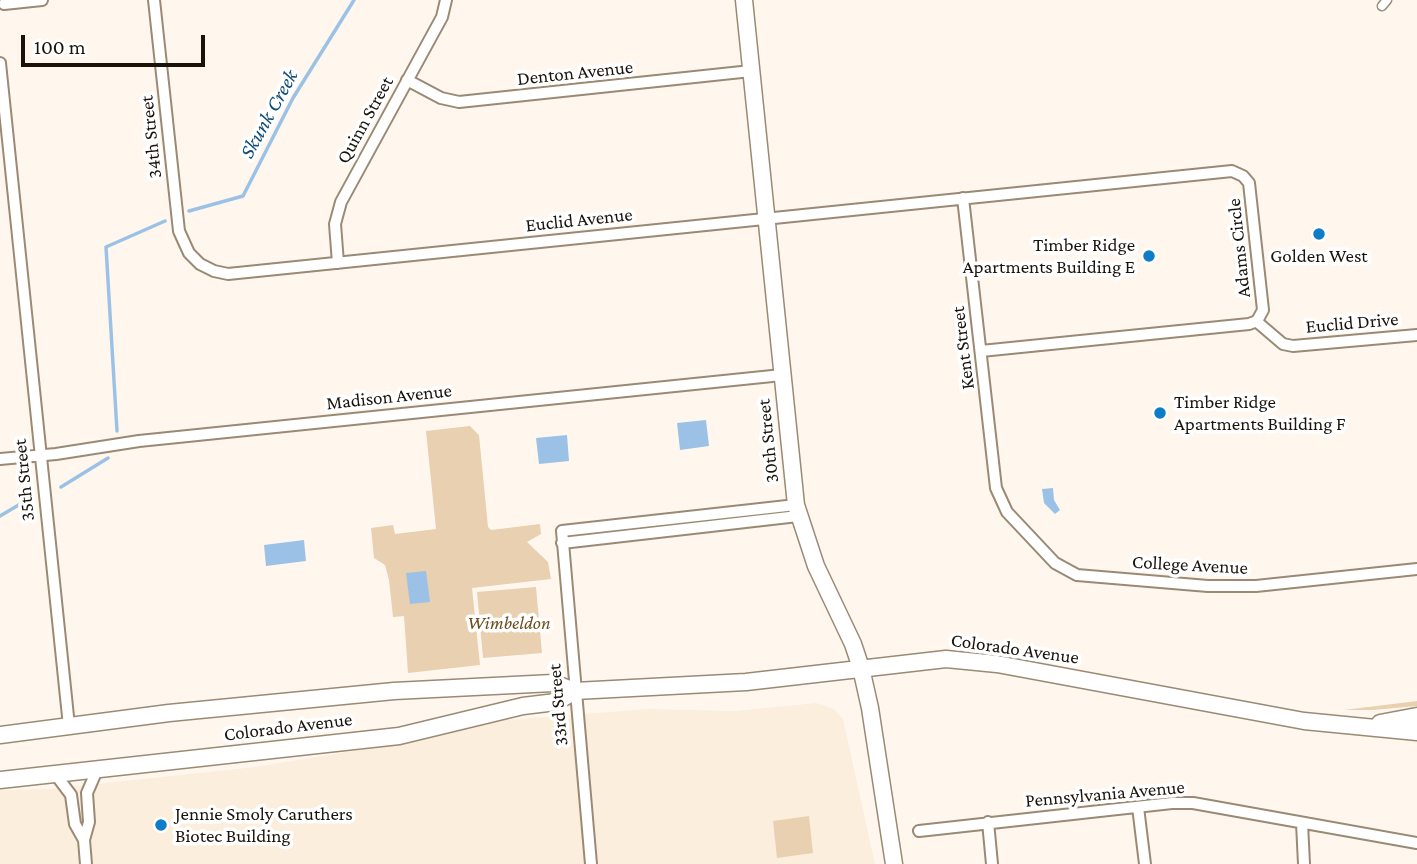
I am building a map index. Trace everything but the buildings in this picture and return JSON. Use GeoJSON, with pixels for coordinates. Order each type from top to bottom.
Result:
{"type":"FeatureCollection","features":[{"type":"Feature","properties":{"kind":"main road","name":"30th Street"},"geometry":{"type":"LineString","coordinates":[[744,0],[797,510],[816,566],[853,644],[861,668],[870,708],[894,864]]}},
{"type":"Feature","properties":{"kind":"main road","name":"Colorado Avenue"},"geometry":{"type":"LineString","coordinates":[[0,735],[169,713],[436,687],[553,683],[575,691],[746,682],[920,660],[967,660],[1304,721],[1417,732]]}},
{"type":"Feature","properties":{"kind":"main road","name":"Colorado Avenue"},"geometry":{"type":"LineString","coordinates":[[0,780],[400,736],[523,706],[556,702],[575,691]]}},
{"type":"Feature","properties":{"kind":"main road","name":"Colorado Avenue"},"geometry":{"type":"LineString","coordinates":[[1364,726],[1417,716]]}},
{"type":"Feature","properties":{"kind":"street"},"geometry":{"type":"LineString","coordinates":[[2,6],[42,0]]}},
{"type":"Feature","properties":{"kind":"street","name":"34th Street"},"geometry":{"type":"LineString","coordinates":[[154,0],[179,231],[190,253],[200,264]]}},
{"type":"Feature","properties":{"kind":"street","name":"Quinn Street"},"geometry":{"type":"LineString","coordinates":[[338,263],[335,224],[341,202],[442,17],[446,0]]}},
{"type":"Feature","properties":{"kind":"street","name":"35th Street"},"geometry":{"type":"LineString","coordinates":[[0,63],[69,726]]}},
{"type":"Feature","properties":{"kind":"street","name":"Denton Avenue"},"geometry":{"type":"LineString","coordinates":[[407,80],[441,98],[459,102],[751,71]]}},
{"type":"Feature","properties":{"kind":"street","name":"Adams Circle"},"geometry":{"type":"LineString","coordinates":[[963,198],[1232,171],[1243,176],[1249,183],[1251,193],[1263,310],[1256,321],[1244,325],[981,351]]}},
{"type":"Feature","properties":{"kind":"street","name":"Euclid Avenue"},"geometry":{"type":"LineString","coordinates":[[200,264],[228,274],[963,198]]}},
{"type":"Feature","properties":{"kind":"street","name":"Kent Street"},"geometry":{"type":"LineString","coordinates":[[963,198],[998,493]]}},
{"type":"Feature","properties":{"kind":"street","name":"Euclid Drive"},"geometry":{"type":"LineString","coordinates":[[1256,321],[1283,344],[1293,345],[1417,335]]}},
{"type":"Feature","properties":{"kind":"street","name":"Madison Avenue"},"geometry":{"type":"LineString","coordinates":[[0,459],[39,457],[151,439],[782,374]]}},
{"type":"Feature","properties":{"kind":"street","name":"College Avenue"},"geometry":{"type":"LineString","coordinates":[[998,493],[1007,512],[1055,563],[1077,575],[1208,586],[1256,586],[1417,569]]}},
{"type":"Feature","properties":{"kind":"street","name":"33rd Street"},"geometry":{"type":"LineString","coordinates":[[591,864],[562,543],[797,510]]}},
{"type":"Feature","properties":{"kind":"street"},"geometry":{"type":"LineString","coordinates":[[86,864],[84,840],[89,822],[87,793],[97,770]]}},
{"type":"Feature","properties":{"kind":"street"},"geometry":{"type":"LineString","coordinates":[[56,775],[71,795],[75,824],[84,840]]}},
{"type":"Feature","properties":{"kind":"street","name":"Pennsylvania Avenue"},"geometry":{"type":"LineString","coordinates":[[919,831],[1193,803],[1417,844]]}},
{"type":"Feature","properties":{"kind":"street"},"geometry":{"type":"LineString","coordinates":[[1138,807],[1145,864]]}},
{"type":"Feature","properties":{"kind":"street"},"geometry":{"type":"LineString","coordinates":[[988,822],[992,864]]}},
{"type":"Feature","properties":{"kind":"street"},"geometry":{"type":"LineString","coordinates":[[1303,823],[1304,864]]}},
{"type":"Feature","properties":{"kind":"shaded area"},"geometry":{"type":"Polygon","coordinates":[[[816,703],[834,709],[843,719],[875,864],[0,864],[0,790],[49,789],[255,767],[426,739],[505,720],[649,709],[735,711],[816,703]]]}},
{"type":"Feature","properties":{"kind":"green space"},"geometry":{"type":"Polygon","coordinates":[[[470,426],[479,435],[488,527],[491,530],[540,524],[541,534],[527,542],[548,562],[551,579],[472,588],[480,665],[408,673],[404,616],[393,617],[389,580],[385,565],[374,558],[371,528],[393,525],[395,534],[436,529],[426,431],[470,426]]]}},
{"type":"Feature","properties":{"kind":"green space","name":"Wimbeldon"},"geometry":{"type":"Polygon","coordinates":[[[536,587],[542,653],[483,658],[477,592],[536,587]]]}},
{"type":"Feature","properties":{"kind":"green space"},"geometry":{"type":"Polygon","coordinates":[[[1417,701],[1417,706],[1344,710],[1417,701]]]}},
{"type":"Feature","properties":{"kind":"green space"},"geometry":{"type":"Polygon","coordinates":[[[809,816],[813,853],[777,858],[773,821],[809,816]]]}},
{"type":"Feature","properties":{"kind":"water"},"geometry":{"type":"Polygon","coordinates":[[[706,420],[709,446],[680,450],[677,423],[706,420]]]}},
{"type":"Feature","properties":{"kind":"water"},"geometry":{"type":"Polygon","coordinates":[[[567,435],[569,461],[539,464],[536,438],[567,435]]]}},
{"type":"Feature","properties":{"kind":"water"},"geometry":{"type":"Polygon","coordinates":[[[1053,488],[1054,500],[1060,510],[1055,514],[1044,503],[1042,489],[1053,488]]]}},
{"type":"Feature","properties":{"kind":"water"},"geometry":{"type":"Polygon","coordinates":[[[304,540],[306,561],[266,566],[264,545],[304,540]]]}},
{"type":"Feature","properties":{"kind":"water"},"geometry":{"type":"Polygon","coordinates":[[[426,571],[430,602],[410,604],[406,573],[426,571]]]}},
{"type":"Feature","properties":{"kind":"waterway","name":"Skunk Creek"},"geometry":{"type":"LineString","coordinates":[[189,211],[243,196],[293,98],[354,0]]}},
{"type":"Feature","properties":{"kind":"waterway","name":"Skunk Creek"},"geometry":{"type":"LineString","coordinates":[[117,431],[106,247],[165,221]]}},
{"type":"Feature","properties":{"kind":"waterway","name":"Skunk Creek"},"geometry":{"type":"LineString","coordinates":[[61,487],[108,458]]}},
{"type":"Feature","properties":{"kind":"waterway","name":"Skunk Creek"},"geometry":{"type":"LineString","coordinates":[[0,516],[32,497]]}},
{"type":"Feature","properties":{"kind":"place","name":"Golden West"},"geometry":{"type":"Point","coordinates":[1319,234]}},
{"type":"Feature","properties":{"kind":"place","name":"Timber Ridge Apartments Building E"},"geometry":{"type":"Point","coordinates":[1149,256]}},
{"type":"Feature","properties":{"kind":"place","name":"Timber Ridge Apartments Building F"},"geometry":{"type":"Point","coordinates":[1160,413]}},
{"type":"Feature","properties":{"kind":"place","name":"Jennie Smoly Caruthers Biotec Building"},"geometry":{"type":"Point","coordinates":[161,825]}}]}
